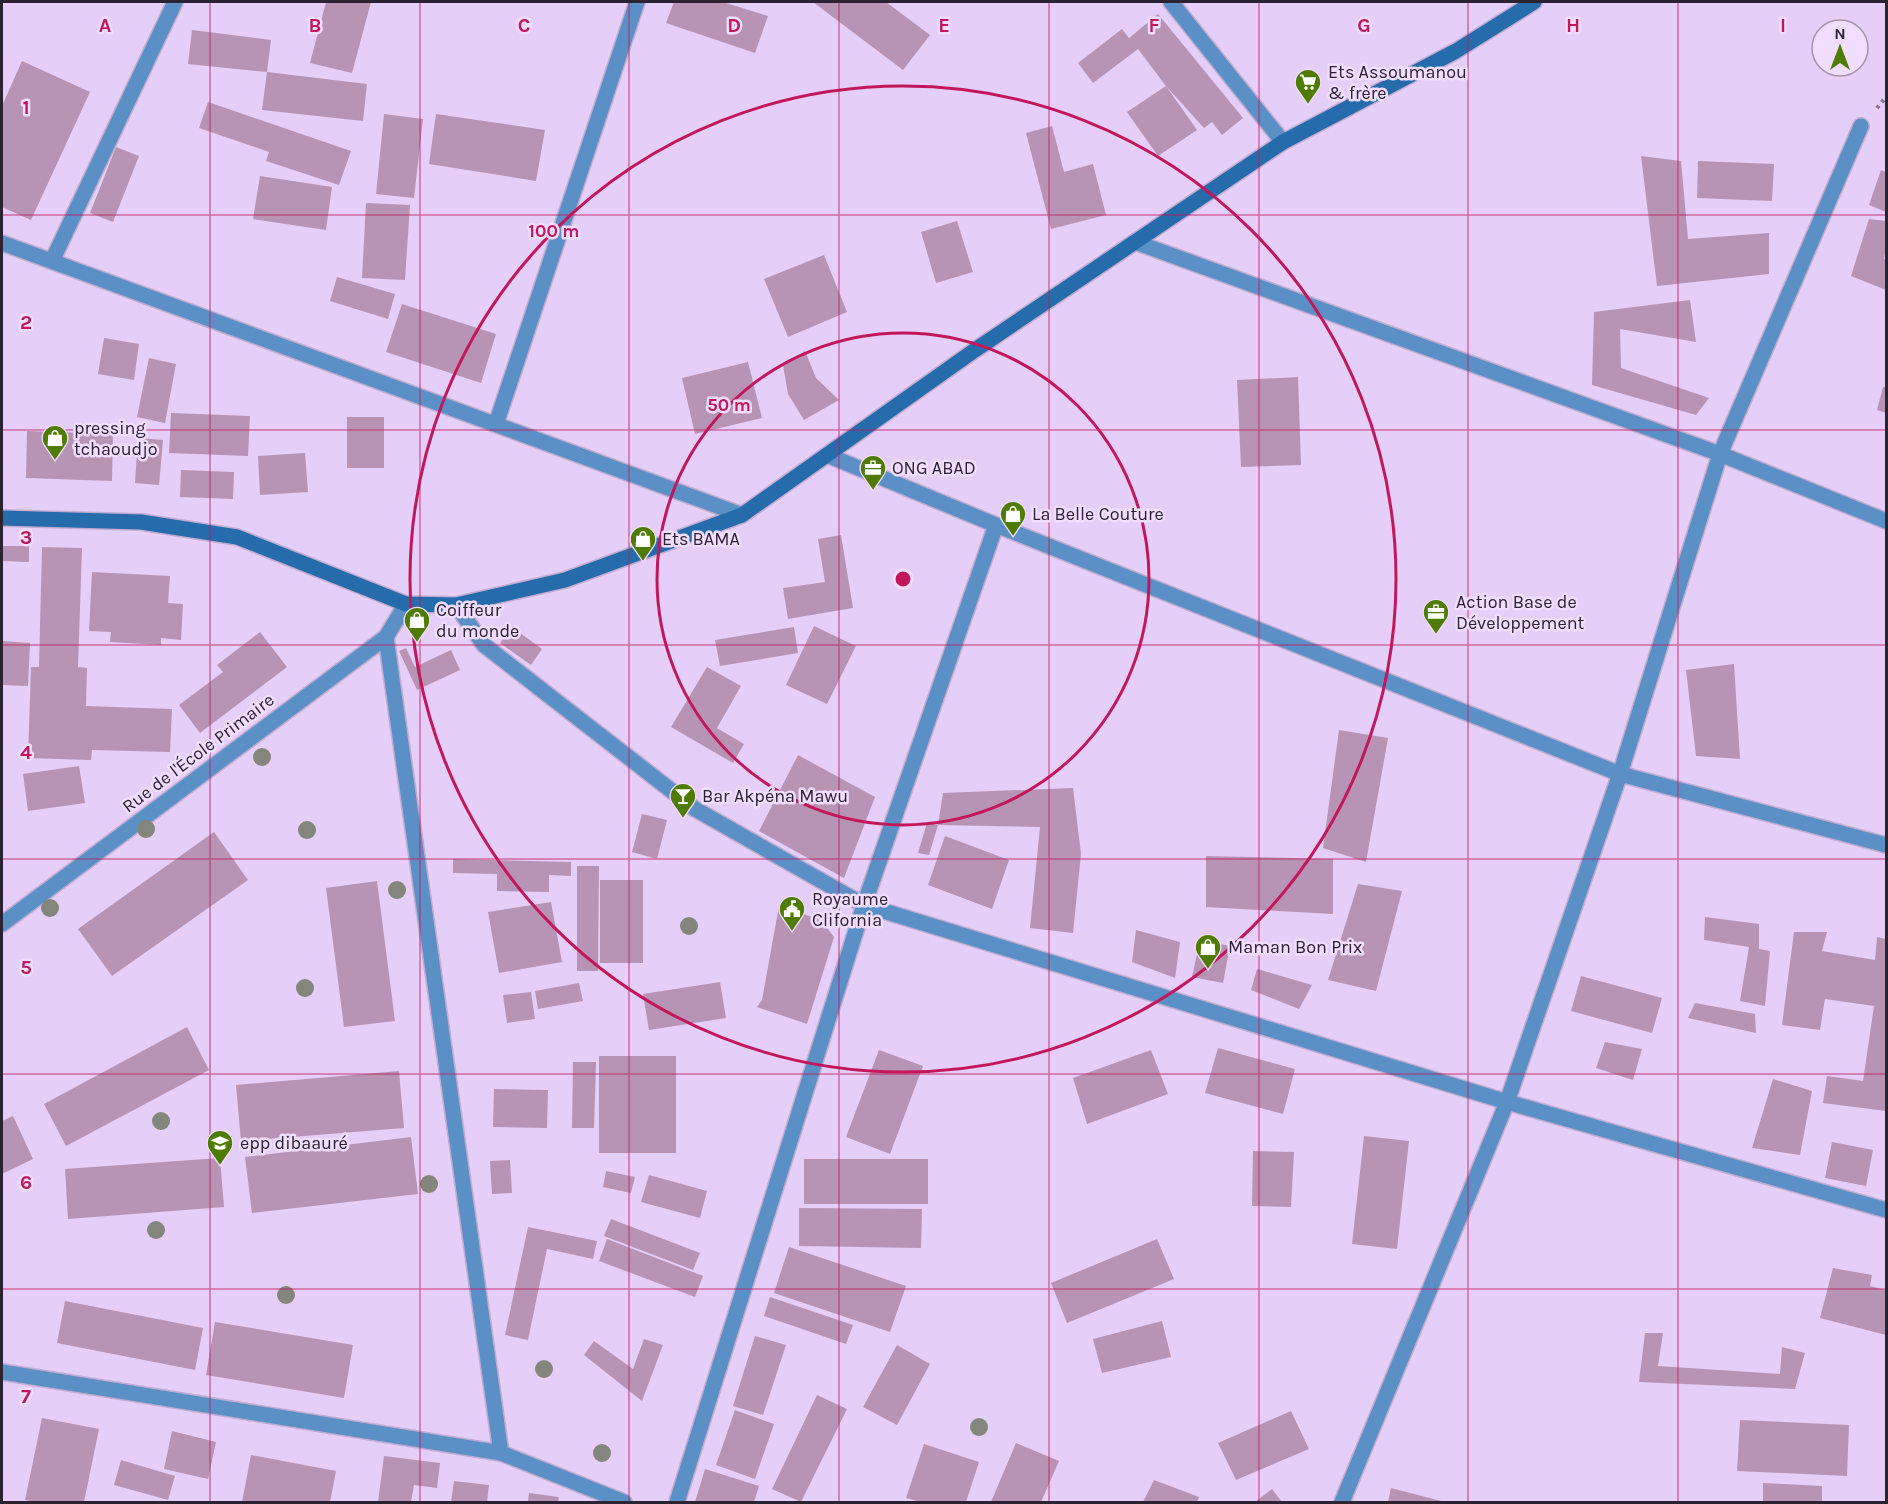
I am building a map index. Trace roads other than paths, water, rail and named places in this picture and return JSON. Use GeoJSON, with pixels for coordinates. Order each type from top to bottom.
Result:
{"type":"FeatureCollection","features":[{"type":"Feature","properties":{"kind":"main road"},"geometry":{"type":"LineString","coordinates":[[2,518],[141,522],[237,537],[406,604],[456,605],[565,580],[742,515],[975,350],[1284,142],[1456,51],[1534,2]]}},
{"type":"Feature","properties":{"kind":"street"},"geometry":{"type":"LineString","coordinates":[[52,261],[175,2]]}},
{"type":"Feature","properties":{"kind":"street"},"geometry":{"type":"LineString","coordinates":[[496,424],[637,2]]}},
{"type":"Feature","properties":{"kind":"street"},"geometry":{"type":"LineString","coordinates":[[1171,2],[1284,142]]}},
{"type":"Feature","properties":{"kind":"street"},"geometry":{"type":"LineString","coordinates":[[1342,1503],[1507,1102],[1620,774],[1720,454],[1861,126]]}},
{"type":"Feature","properties":{"kind":"street"},"geometry":{"type":"LineString","coordinates":[[1135,242],[1720,454],[1887,520]]}},
{"type":"Feature","properties":{"kind":"street"},"geometry":{"type":"LineString","coordinates":[[2,243],[742,515]]}},
{"type":"Feature","properties":{"kind":"street"},"geometry":{"type":"LineString","coordinates":[[827,455],[996,525],[1620,774],[1887,845]]}},
{"type":"Feature","properties":{"kind":"street"},"geometry":{"type":"LineString","coordinates":[[677,1503],[864,905],[996,525]]}},
{"type":"Feature","properties":{"kind":"street","name":"Rue de l'École Primaire"},"geometry":{"type":"LineString","coordinates":[[2,924],[386,637],[406,604]]}},
{"type":"Feature","properties":{"kind":"street"},"geometry":{"type":"LineString","coordinates":[[456,605],[484,645],[695,810],[864,905],[1507,1102],[1887,1210]]}},
{"type":"Feature","properties":{"kind":"street"},"geometry":{"type":"LineString","coordinates":[[386,637],[501,1454]]}},
{"type":"Feature","properties":{"kind":"street"},"geometry":{"type":"LineString","coordinates":[[2,1372],[501,1454],[624,1503]]}},
{"type":"Feature","properties":{"kind":"place","name":"Ets Assoumanou & frère"},"geometry":{"type":"Point","coordinates":[1308,105]}},
{"type":"Feature","properties":{"kind":"place","name":"pressing tchaoudjo"},"geometry":{"type":"Point","coordinates":[55,461]}},
{"type":"Feature","properties":{"kind":"place","name":"ONG ABAD"},"geometry":{"type":"Point","coordinates":[873,491]}},
{"type":"Feature","properties":{"kind":"place","name":"La Belle Couture"},"geometry":{"type":"Point","coordinates":[1013,537]}},
{"type":"Feature","properties":{"kind":"place","name":"Ets BAMA"},"geometry":{"type":"Point","coordinates":[643,562]}},
{"type":"Feature","properties":{"kind":"place","name":"Action Base de Développement"},"geometry":{"type":"Point","coordinates":[1436,635]}},
{"type":"Feature","properties":{"kind":"place","name":"Coiffeur du monde"},"geometry":{"type":"Point","coordinates":[417,643]}},
{"type":"Feature","properties":{"kind":"place","name":"Bar Akpéna Mawu"},"geometry":{"type":"Point","coordinates":[683,819]}},
{"type":"Feature","properties":{"kind":"place","name":"Royaume Clifornia"},"geometry":{"type":"Point","coordinates":[792,932]}},
{"type":"Feature","properties":{"kind":"place","name":"Maman Bon Prix"},"geometry":{"type":"Point","coordinates":[1208,970]}},
{"type":"Feature","properties":{"kind":"place","name":"epp dibaauré"},"geometry":{"type":"Point","coordinates":[220,1166]}}]}
